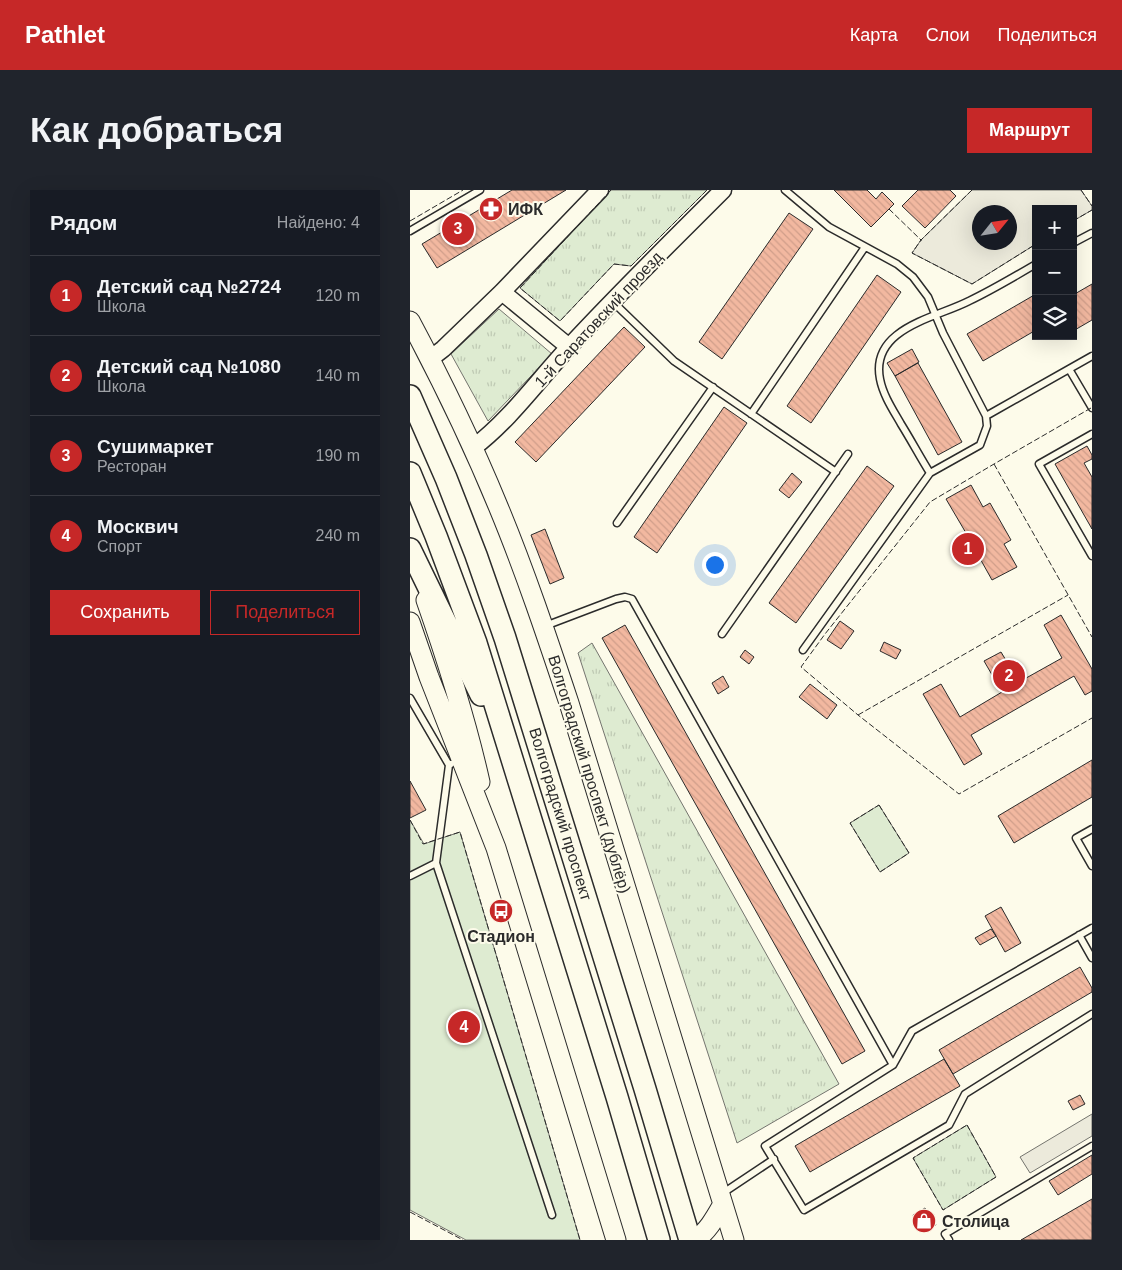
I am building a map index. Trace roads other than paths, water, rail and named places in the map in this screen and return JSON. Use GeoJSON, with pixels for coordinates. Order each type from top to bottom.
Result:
{"type":"FeatureCollection","features":[{"type":"Feature","properties":{"kind":"main road","name":"Волгоградский проспект (дублёр)"},"geometry":{"type":"LineString","coordinates":[[410,321],[473,448],[525,574],[544,627],[734,1240]]}},
{"type":"Feature","properties":{"kind":"main road","name":"Волгоградский проспект"},"geometry":{"type":"LineString","coordinates":[[410,396],[446,478],[506,638],[690,1240]]}},
{"type":"Feature","properties":{"kind":"main road","name":"Волгоградский проспект"},"geometry":{"type":"LineString","coordinates":[[410,473],[466,617],[514,763],[659,1240]]}},
{"type":"Feature","properties":{"kind":"main road"},"geometry":{"type":"LineString","coordinates":[[410,550],[514,763]]}},
{"type":"Feature","properties":{"kind":"main road"},"geometry":{"type":"LineString","coordinates":[[410,550],[442,645],[470,739],[496,848],[618,1238]]}},
{"type":"Feature","properties":{"kind":"main road"},"geometry":{"type":"LineString","coordinates":[[410,622],[455,762],[496,848]]}},
{"type":"Feature","properties":{"kind":"main road"},"geometry":{"type":"LineString","coordinates":[[694,1240],[700,1237],[713,1222],[721,1200]]}},
{"type":"Feature","properties":{"kind":"street"},"geometry":{"type":"LineString","coordinates":[[430,358],[443,349],[502,292],[600,190]]}},
{"type":"Feature","properties":{"kind":"street","name":"1-й Саратовский проезд"},"geometry":{"type":"LineString","coordinates":[[473,448],[490,436],[569,347],[723,190]]}},
{"type":"Feature","properties":{"kind":"street"},"geometry":{"type":"LineString","coordinates":[[502,292],[569,347]]}},
{"type":"Feature","properties":{"kind":"lane"},"geometry":{"type":"LineString","coordinates":[[410,231],[480,190]]}},
{"type":"Feature","properties":{"kind":"lane"},"geometry":{"type":"LineString","coordinates":[[784,190],[828,227],[896,264],[913,277],[928,297],[943,333],[986,416],[987,426],[980,445],[930,474],[803,650]]}},
{"type":"Feature","properties":{"kind":"lane"},"geometry":{"type":"LineString","coordinates":[[1077,241],[1092,233]]}},
{"type":"Feature","properties":{"kind":"lane"},"geometry":{"type":"LineString","coordinates":[[751,414],[865,247]]}},
{"type":"Feature","properties":{"kind":"lane"},"geometry":{"type":"LineString","coordinates":[[930,474],[886,396],[880,380],[879,365],[882,352],[888,342],[897,335],[922,321],[968,302],[1032,266]]}},
{"type":"Feature","properties":{"kind":"lane"},"geometry":{"type":"LineString","coordinates":[[612,302],[674,361],[836,472]]}},
{"type":"Feature","properties":{"kind":"lane"},"geometry":{"type":"LineString","coordinates":[[986,416],[1092,356]]}},
{"type":"Feature","properties":{"kind":"lane"},"geometry":{"type":"LineString","coordinates":[[1069,369],[1092,408]]}},
{"type":"Feature","properties":{"kind":"lane"},"geometry":{"type":"LineString","coordinates":[[617,523],[713,387]]}},
{"type":"Feature","properties":{"kind":"lane"},"geometry":{"type":"LineString","coordinates":[[1092,434],[1039,464],[1092,556]]}},
{"type":"Feature","properties":{"kind":"lane"},"geometry":{"type":"LineString","coordinates":[[722,634],[848,454]]}},
{"type":"Feature","properties":{"kind":"lane"},"geometry":{"type":"LineString","coordinates":[[544,627],[616,599],[625,597],[632,599],[893,1065]]}},
{"type":"Feature","properties":{"kind":"lane"},"geometry":{"type":"LineString","coordinates":[[410,698],[455,762],[436,862],[552,1215]]}},
{"type":"Feature","properties":{"kind":"lane"},"geometry":{"type":"LineString","coordinates":[[1092,829],[1076,838],[1092,866]]}},
{"type":"Feature","properties":{"kind":"lane"},"geometry":{"type":"LineString","coordinates":[[410,876],[436,862]]}},
{"type":"Feature","properties":{"kind":"lane"},"geometry":{"type":"LineString","coordinates":[[1092,928],[912,1031],[893,1065],[765,1146],[804,1210],[949,1125],[965,1094],[1092,1014]]}},
{"type":"Feature","properties":{"kind":"lane"},"geometry":{"type":"LineString","coordinates":[[1079,936],[1092,958]]}},
{"type":"Feature","properties":{"kind":"lane"},"geometry":{"type":"LineString","coordinates":[[949,1240],[945,1234],[1092,1146]]}},
{"type":"Feature","properties":{"kind":"lane"},"geometry":{"type":"LineString","coordinates":[[721,1200],[774,1159]]}},
{"type":"Feature","properties":{"kind":"place","name":"ИФК"},"geometry":{"type":"Point","coordinates":[491,209]}},
{"type":"Feature","properties":{"kind":"place","name":"Сушимаркет"},"geometry":{"type":"Point","coordinates":[458,229]}},
{"type":"Feature","properties":{"kind":"place","name":"Детский сад №2724"},"geometry":{"type":"Point","coordinates":[968,549]}},
{"type":"Feature","properties":{"kind":"place","name":"Детский сад №1080"},"geometry":{"type":"Point","coordinates":[1009,676]}},
{"type":"Feature","properties":{"kind":"place","name":"Стадион"},"geometry":{"type":"Point","coordinates":[501,911]}},
{"type":"Feature","properties":{"kind":"place","name":"Москвич"},"geometry":{"type":"Point","coordinates":[464,1027]}},
{"type":"Feature","properties":{"kind":"place","name":"Столица"},"geometry":{"type":"Point","coordinates":[924,1221]}}]}
